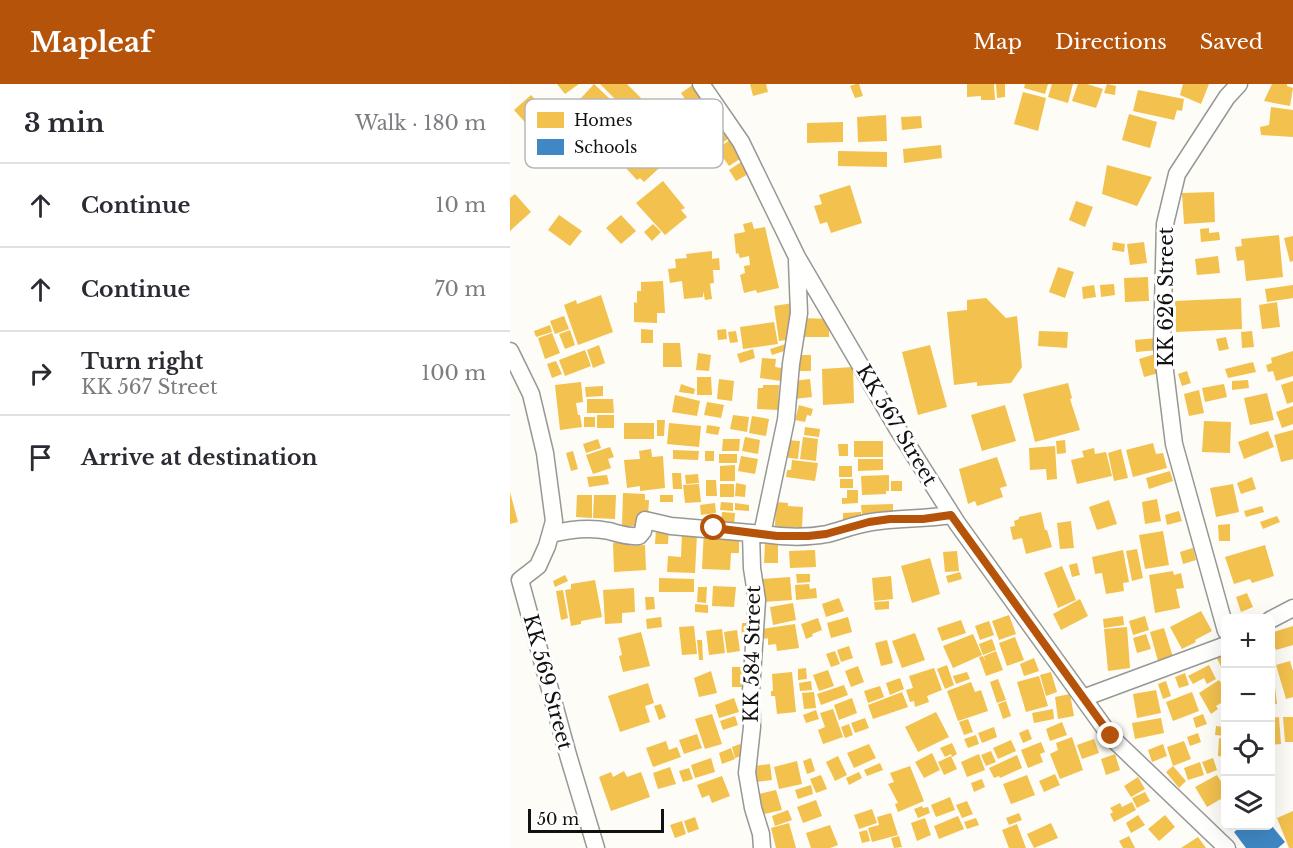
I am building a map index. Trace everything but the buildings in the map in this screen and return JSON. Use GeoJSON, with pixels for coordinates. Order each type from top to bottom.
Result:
{"type":"FeatureCollection","features":[{"type":"Feature","properties":{"kind":"street","name":"KK 567 Street"},"geometry":{"type":"LineString","coordinates":[[701,84],[711,99]]}},
{"type":"Feature","properties":{"kind":"street","name":"KK 626 Street"},"geometry":{"type":"LineString","coordinates":[[1221,614],[1174,444],[1162,348],[1164,235],[1176,174],[1227,97],[1239,84]]}},
{"type":"Feature","properties":{"kind":"street","name":"KK 567 Street"},"geometry":{"type":"LineString","coordinates":[[723,116],[741,142],[797,257],[951,515],[1111,736],[1227,848]]}},
{"type":"Feature","properties":{"kind":"street","name":"KK 584 Street"},"geometry":{"type":"LineString","coordinates":[[762,848],[747,772],[752,727],[751,691],[757,600],[752,568],[756,533],[786,420],[799,313],[797,257]]}},
{"type":"Feature","properties":{"kind":"street","name":"KK 569 Street"},"geometry":{"type":"LineString","coordinates":[[510,351],[531,394],[545,453],[554,521],[548,546],[538,566],[515,583],[596,848]]}},
{"type":"Feature","properties":{"kind":"street"},"geometry":{"type":"LineString","coordinates":[[551,534],[586,528],[625,536],[639,536],[643,531],[645,520],[649,520],[671,526],[777,536],[808,536],[826,534],[869,522],[951,515]]}},
{"type":"Feature","properties":{"kind":"street"},"geometry":{"type":"LineString","coordinates":[[1275,617],[1293,608]]}},
{"type":"Feature","properties":{"kind":"street"},"geometry":{"type":"LineString","coordinates":[[1083,698],[1221,647]]}},
{"type":"Feature","properties":{"kind":"route"},"geometry":{"type":"LineString","coordinates":[[714,528],[777,536],[808,536],[826,534],[869,522],[951,515],[1111,736]]}}]}
